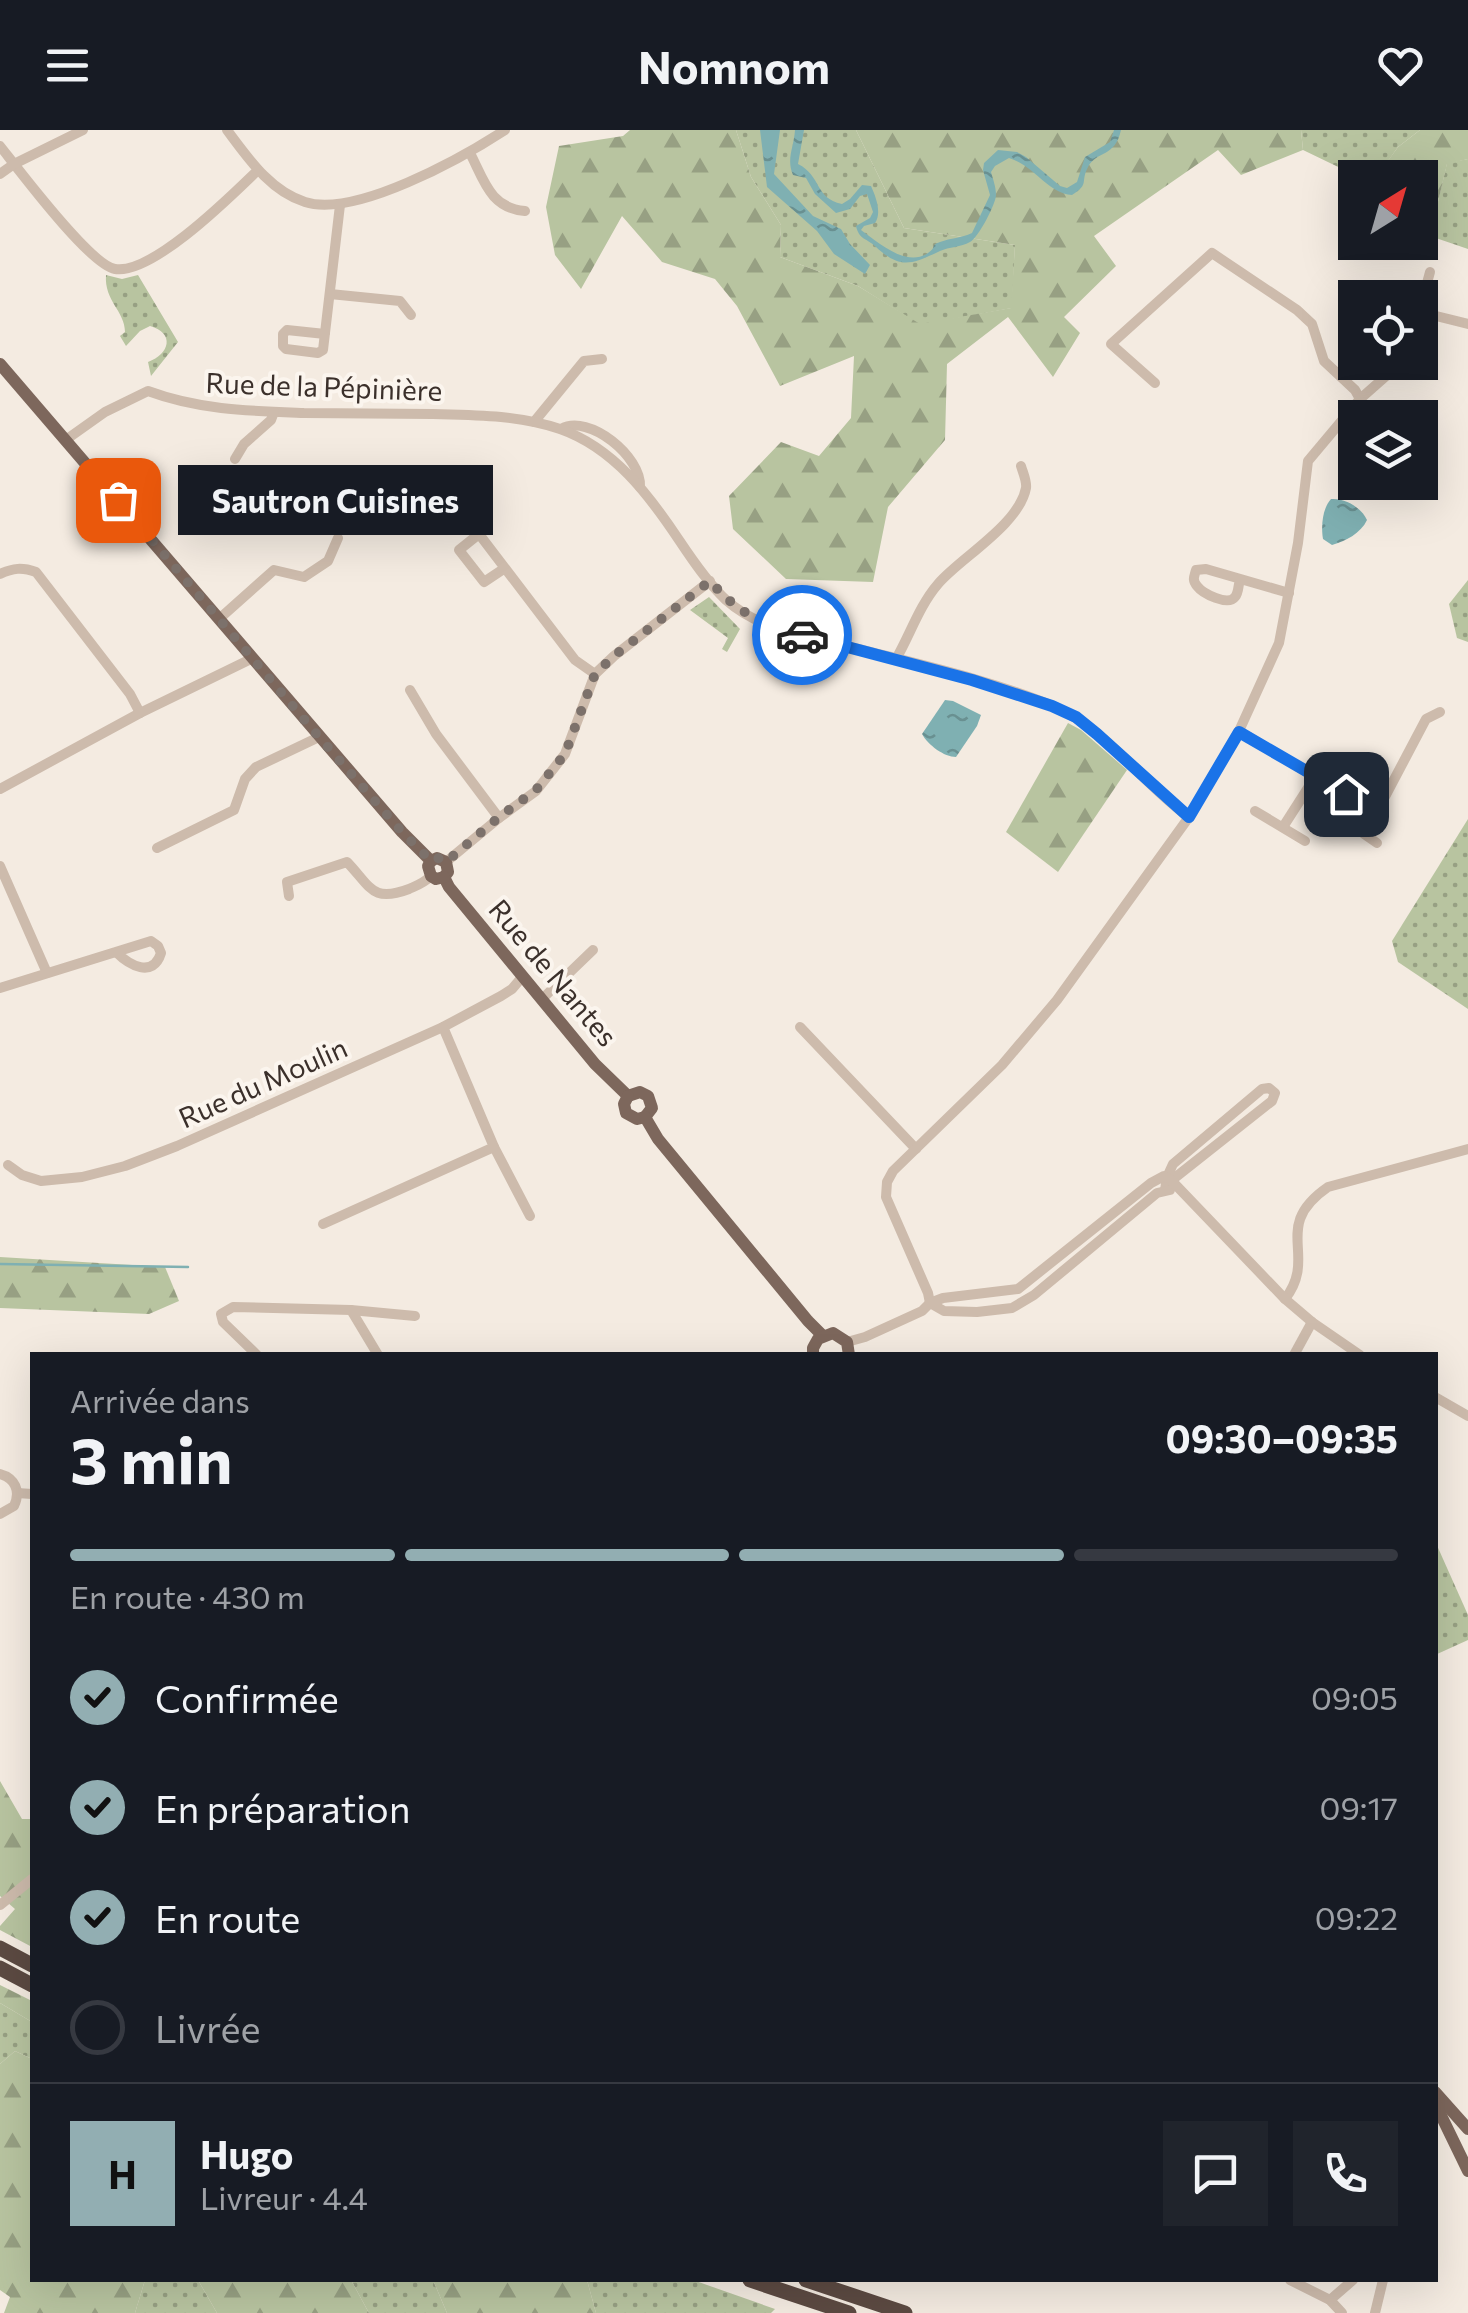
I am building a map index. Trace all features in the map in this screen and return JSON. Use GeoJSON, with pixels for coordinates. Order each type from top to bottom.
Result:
{"type":"FeatureCollection","features":[{"type":"Feature","properties":{"kind":"highway"},"geometry":{"type":"LineString","coordinates":[[0,1948],[30,1964]]}},
{"type":"Feature","properties":{"kind":"highway"},"geometry":{"type":"LineString","coordinates":[[0,1968],[30,1984]]}},
{"type":"Feature","properties":{"kind":"highway"},"geometry":{"type":"LineString","coordinates":[[756,2282],[849,2313]]}},
{"type":"Feature","properties":{"kind":"highway"},"geometry":{"type":"LineString","coordinates":[[812,2282],[905,2313]]}},
{"type":"Feature","properties":{"kind":"main road"},"geometry":{"type":"LineString","coordinates":[[0,364],[402,832],[431,861],[438,858],[441,872]]}},
{"type":"Feature","properties":{"kind":"main road","name":"Rue de Nantes"},"geometry":{"type":"LineString","coordinates":[[441,872],[449,887],[595,1064],[628,1096]]}},
{"type":"Feature","properties":{"kind":"main road"},"geometry":{"type":"LineString","coordinates":[[640,1092],[648,1096],[652,1108],[646,1118],[637,1120],[629,1116],[624,1104],[628,1096],[640,1092]]}},
{"type":"Feature","properties":{"kind":"main road"},"geometry":{"type":"LineString","coordinates":[[646,1118],[658,1139],[822,1335]]}},
{"type":"Feature","properties":{"kind":"main road"},"geometry":{"type":"LineString","coordinates":[[813,1352],[814,1343],[827,1333],[838,1334],[848,1348]]}},
{"type":"Feature","properties":{"kind":"main road"},"geometry":{"type":"LineString","coordinates":[[1438,2095],[1468,2129]]}},
{"type":"Feature","properties":{"kind":"main road"},"geometry":{"type":"LineString","coordinates":[[1438,2108],[1464,2153],[1468,2171]]}},
{"type":"Feature","properties":{"kind":"street"},"geometry":{"type":"LineString","coordinates":[[0,174],[83,130]]}},
{"type":"Feature","properties":{"kind":"street"},"geometry":{"type":"LineString","coordinates":[[227,130],[258,170],[279,189],[304,202],[340,205],[356,202],[470,153],[505,130]]}},
{"type":"Feature","properties":{"kind":"street"},"geometry":{"type":"LineString","coordinates":[[0,146],[84,246],[100,263],[116,270],[148,262],[221,205],[258,170]]}},
{"type":"Feature","properties":{"kind":"street"},"geometry":{"type":"LineString","coordinates":[[470,153],[493,197],[509,210],[524,211]]}},
{"type":"Feature","properties":{"kind":"street"},"geometry":{"type":"LineString","coordinates":[[325,334],[340,205]]}},
{"type":"Feature","properties":{"kind":"street"},"geometry":{"type":"LineString","coordinates":[[1156,383],[1110,344],[1212,253],[1312,324],[1324,360],[1360,400],[1382,380]]}},
{"type":"Feature","properties":{"kind":"street"},"geometry":{"type":"LineString","coordinates":[[1428,280],[1430,272]]}},
{"type":"Feature","properties":{"kind":"street"},"geometry":{"type":"LineString","coordinates":[[330,294],[400,302],[411,315]]}},
{"type":"Feature","properties":{"kind":"street"},"geometry":{"type":"LineString","coordinates":[[1438,315],[1468,324]]}},
{"type":"Feature","properties":{"kind":"street"},"geometry":{"type":"LineString","coordinates":[[534,422],[584,361],[602,359]]}},
{"type":"Feature","properties":{"kind":"street","name":"Rue de la Pépinière"},"geometry":{"type":"LineString","coordinates":[[67,439],[104,412],[148,391],[175,401],[228,410],[497,416],[561,430],[601,451],[640,486],[710,581],[725,599],[746,614],[771,626],[1022,695],[1076,717],[1189,817]]}},
{"type":"Feature","properties":{"kind":"street"},"geometry":{"type":"LineString","coordinates":[[235,459],[274,412]]}},
{"type":"Feature","properties":{"kind":"street"},"geometry":{"type":"LineString","coordinates":[[848,1348],[865,1336],[922,1310],[930,1303],[943,1298],[1018,1288],[1165,1183],[1272,1101],[1274,1094],[1270,1088],[1262,1089],[1172,1164],[1165,1183],[1034,1296],[1012,1308],[944,1311],[930,1303],[886,1197],[893,1171],[1002,1064],[1057,1000],[1189,817],[1239,732],[1279,643],[1298,543],[1308,461],[1338,426]]}},
{"type":"Feature","properties":{"kind":"street"},"geometry":{"type":"LineString","coordinates":[[896,659],[938,583],[988,542],[1019,504],[1027,485],[1021,466]]}},
{"type":"Feature","properties":{"kind":"street"},"geometry":{"type":"LineString","coordinates":[[505,568],[484,582],[459,550],[480,534],[575,660],[595,674]]}},
{"type":"Feature","properties":{"kind":"street"},"geometry":{"type":"LineString","coordinates":[[219,619],[274,570],[304,577],[328,561],[338,538]]}},
{"type":"Feature","properties":{"kind":"street"},"geometry":{"type":"LineString","coordinates":[[0,574],[24,568],[36,572],[140,712]]}},
{"type":"Feature","properties":{"kind":"street"},"geometry":{"type":"LineString","coordinates":[[1240,580],[1289,593]]}},
{"type":"Feature","properties":{"kind":"street"},"geometry":{"type":"LineString","coordinates":[[289,896],[287,882],[347,862],[382,896],[423,883],[441,872],[498,818],[536,790],[565,754],[595,674],[710,581]]}},
{"type":"Feature","properties":{"kind":"street"},"geometry":{"type":"LineString","coordinates":[[0,789],[140,712],[253,658]]}},
{"type":"Feature","properties":{"kind":"street"},"geometry":{"type":"LineString","coordinates":[[410,690],[436,734],[498,818]]}},
{"type":"Feature","properties":{"kind":"street"},"geometry":{"type":"LineString","coordinates":[[1377,843],[1364,834],[1426,720],[1440,712]]}},
{"type":"Feature","properties":{"kind":"street"},"geometry":{"type":"LineString","coordinates":[[1239,732],[1378,810]]}},
{"type":"Feature","properties":{"kind":"street"},"geometry":{"type":"LineString","coordinates":[[157,848],[234,810],[245,779],[256,767],[319,737]]}},
{"type":"Feature","properties":{"kind":"street"},"geometry":{"type":"LineString","coordinates":[[1284,827],[1315,777]]}},
{"type":"Feature","properties":{"kind":"street"},"geometry":{"type":"LineString","coordinates":[[1256,811],[1305,841]]}},
{"type":"Feature","properties":{"kind":"street"},"geometry":{"type":"LineString","coordinates":[[0,866],[48,973]]}},
{"type":"Feature","properties":{"kind":"street"},"geometry":{"type":"LineString","coordinates":[[542,999],[593,950]]}},
{"type":"Feature","properties":{"kind":"street"},"geometry":{"type":"LineString","coordinates":[[0,988],[116,952]]}},
{"type":"Feature","properties":{"kind":"street","name":"Rue du Moulin"},"geometry":{"type":"LineString","coordinates":[[8,1164],[22,1175],[41,1181],[126,1166],[443,1027],[501,996],[523,976]]}},
{"type":"Feature","properties":{"kind":"street"},"geometry":{"type":"LineString","coordinates":[[443,1027],[494,1147],[530,1216]]}},
{"type":"Feature","properties":{"kind":"street"},"geometry":{"type":"LineString","coordinates":[[800,1027],[916,1150]]}},
{"type":"Feature","properties":{"kind":"street"},"geometry":{"type":"LineString","coordinates":[[322,1224],[494,1147]]}},
{"type":"Feature","properties":{"kind":"street"},"geometry":{"type":"LineString","coordinates":[[1285,1299],[1294,1288],[1299,1270],[1296,1227],[1313,1198],[1328,1187],[1468,1149]]}},
{"type":"Feature","properties":{"kind":"street"},"geometry":{"type":"LineString","coordinates":[[1165,1183],[1184,1194],[1285,1299],[1356,1352]]}},
{"type":"Feature","properties":{"kind":"street"},"geometry":{"type":"LineString","coordinates":[[984,1293],[995,1301],[995,1306],[985,1312]]}},
{"type":"Feature","properties":{"kind":"street"},"geometry":{"type":"LineString","coordinates":[[254,1352],[223,1322],[221,1314],[233,1308],[351,1310],[415,1316]]}},
{"type":"Feature","properties":{"kind":"street"},"geometry":{"type":"LineString","coordinates":[[351,1310],[376,1352]]}},
{"type":"Feature","properties":{"kind":"street"},"geometry":{"type":"LineString","coordinates":[[1296,1352],[1312,1322]]}},
{"type":"Feature","properties":{"kind":"street"},"geometry":{"type":"LineString","coordinates":[[1438,1399],[1468,1416]]}},
{"type":"Feature","properties":{"kind":"street"},"geometry":{"type":"LineString","coordinates":[[0,1474],[13,1482],[18,1493],[14,1506],[0,1514]]}},
{"type":"Feature","properties":{"kind":"street"},"geometry":{"type":"LineString","coordinates":[[18,1493],[30,1494]]}},
{"type":"Feature","properties":{"kind":"street"},"geometry":{"type":"LineString","coordinates":[[0,1906],[30,1881]]}},
{"type":"Feature","properties":{"kind":"street"},"geometry":{"type":"LineString","coordinates":[[1294,2282],[1330,2300],[1342,2313]]}},
{"type":"Feature","properties":{"kind":"street"},"geometry":{"type":"LineString","coordinates":[[1330,2300],[1351,2282]]}},
{"type":"Feature","properties":{"kind":"street"},"geometry":{"type":"LineString","coordinates":[[1375,2313],[1383,2282]]}},
{"type":"Feature","properties":{"kind":"green space"},"geometry":{"type":"Polygon","coordinates":[[[630,130],[736,130],[751,177],[781,225],[780,257],[858,286],[920,324],[1011,308],[1015,245],[904,228],[856,130],[1301,130],[1303,150],[1241,175],[1218,150],[1094,236],[1116,266],[1064,317],[1080,333],[1053,377],[1008,317],[947,364],[945,440],[888,507],[873,582],[786,579],[733,529],[729,496],[781,442],[819,456],[851,418],[854,356],[780,386],[737,306],[715,279],[662,262],[622,216],[581,289],[555,255],[546,207],[559,146],[623,136],[630,130]]]}},
{"type":"Feature","properties":{"kind":"green space"},"geometry":{"type":"Polygon","coordinates":[[[736,130],[856,130],[904,228],[1015,245],[1012,308],[920,325],[858,286],[780,257],[781,225],[751,177],[736,130]]]}},
{"type":"Feature","properties":{"kind":"green space"},"geometry":{"type":"Polygon","coordinates":[[[1301,130],[1420,130],[1389,160],[1338,160],[1338,167],[1303,150],[1301,130]]]}},
{"type":"Feature","properties":{"kind":"green space"},"geometry":{"type":"Polygon","coordinates":[[[1420,130],[1468,130],[1468,159],[1447,164],[1438,202],[1438,160],[1388,160],[1420,130]]]}},
{"type":"Feature","properties":{"kind":"green space"},"geometry":{"type":"Polygon","coordinates":[[[1468,159],[1468,249],[1438,239],[1438,202],[1447,163],[1468,159]]]}},
{"type":"Feature","properties":{"kind":"green space"},"geometry":{"type":"Polygon","coordinates":[[[106,275],[122,279],[138,275],[178,342],[151,376],[148,362],[165,349],[166,338],[150,326],[126,346],[120,336],[125,332],[122,318],[106,284],[106,275]]]}},
{"type":"Feature","properties":{"kind":"green space"},"geometry":{"type":"Polygon","coordinates":[[[1468,580],[1468,642],[1457,638],[1449,604],[1468,580]]]}},
{"type":"Feature","properties":{"kind":"green space"},"geometry":{"type":"Polygon","coordinates":[[[709,597],[740,629],[727,652],[722,649],[728,638],[690,610],[709,597]]]}},
{"type":"Feature","properties":{"kind":"green space"},"geometry":{"type":"Polygon","coordinates":[[[1068,723],[1127,770],[1058,872],[1006,832],[1068,723]]]}},
{"type":"Feature","properties":{"kind":"green space"},"geometry":{"type":"Polygon","coordinates":[[[1468,819],[1468,1009],[1398,962],[1392,941],[1468,819]]]}},
{"type":"Feature","properties":{"kind":"green space"},"geometry":{"type":"Polygon","coordinates":[[[0,1257],[165,1267],[179,1301],[149,1314],[0,1308],[0,1257]]]}},
{"type":"Feature","properties":{"kind":"green space"},"geometry":{"type":"Polygon","coordinates":[[[1438,1548],[1468,1615],[1468,1640],[1438,1654],[1438,1548]]]}},
{"type":"Feature","properties":{"kind":"green space"},"geometry":{"type":"Polygon","coordinates":[[[0,1781],[22,1819],[30,1819],[30,1946],[0,1930],[15,1909],[0,1896],[0,1781]]]}},
{"type":"Feature","properties":{"kind":"green space"},"geometry":{"type":"Polygon","coordinates":[[[0,1985],[30,2000],[30,2021],[0,2003],[0,1985]]]}},
{"type":"Feature","properties":{"kind":"green space"},"geometry":{"type":"Polygon","coordinates":[[[0,2003],[30,2021],[30,2058],[15,2051],[0,2064],[0,2003]]]}},
{"type":"Feature","properties":{"kind":"green space"},"geometry":{"type":"Polygon","coordinates":[[[15,2051],[30,2058],[30,2282],[144,2282],[135,2313],[4,2313],[10,2297],[0,2290],[0,2064],[15,2051]]]}},
{"type":"Feature","properties":{"kind":"green space"},"geometry":{"type":"Polygon","coordinates":[[[144,2282],[199,2282],[217,2313],[135,2313],[144,2282]]]}},
{"type":"Feature","properties":{"kind":"green space"},"geometry":{"type":"Polygon","coordinates":[[[199,2282],[352,2282],[369,2313],[217,2313],[199,2282]]]}},
{"type":"Feature","properties":{"kind":"green space"},"geometry":{"type":"Polygon","coordinates":[[[352,2282],[434,2282],[447,2313],[369,2313],[352,2282]]]}},
{"type":"Feature","properties":{"kind":"green space"},"geometry":{"type":"Polygon","coordinates":[[[434,2282],[588,2282],[596,2313],[447,2313],[434,2282]]]}},
{"type":"Feature","properties":{"kind":"green space"},"geometry":{"type":"Polygon","coordinates":[[[588,2282],[699,2282],[775,2309],[771,2313],[596,2313],[588,2282]]]}},
{"type":"Feature","properties":{"kind":"water"},"geometry":{"type":"Polygon","coordinates":[[[760,130],[780,130],[774,174],[813,216],[841,229],[870,265],[865,274],[834,254],[817,231],[767,187],[760,130]]]}},
{"type":"Feature","properties":{"kind":"water"},"geometry":{"type":"Polygon","coordinates":[[[795,130],[804,130],[798,164],[811,174],[822,192],[842,204],[862,185],[871,186],[878,215],[875,223],[861,230],[893,252],[920,257],[935,244],[972,233],[990,195],[984,163],[998,150],[1017,152],[1067,188],[1077,182],[1085,157],[1110,142],[1114,130],[1121,130],[1115,145],[1092,162],[1083,185],[1072,195],[1055,190],[1009,158],[995,166],[991,172],[995,199],[973,239],[907,263],[893,259],[859,234],[856,226],[873,212],[867,194],[860,196],[850,209],[836,213],[815,194],[806,178],[793,175],[790,158],[795,130]]]}},
{"type":"Feature","properties":{"kind":"water"},"geometry":{"type":"Polygon","coordinates":[[[1331,499],[1352,504],[1367,520],[1352,536],[1332,545],[1323,539],[1322,529],[1331,499]]]}},
{"type":"Feature","properties":{"kind":"water"},"geometry":{"type":"Polygon","coordinates":[[[945,700],[981,715],[956,757],[937,750],[922,734],[945,700]]]}},
{"type":"Feature","properties":{"kind":"waterway"},"geometry":{"type":"LineString","coordinates":[[0,1264],[188,1267]]}},
{"type":"Feature","properties":{"kind":"way so far"},"geometry":{"type":"LineString","coordinates":[[118,500],[319,737],[431,861],[438,858],[446,862],[536,790],[565,754],[595,674],[710,581],[725,599],[746,614],[802,635]]}},
{"type":"Feature","properties":{"kind":"place","name":"Sautron Cuisines"},"geometry":{"type":"Point","coordinates":[118,500]}},
{"type":"Feature","properties":{"kind":"route"},"geometry":{"type":"LineString","coordinates":[[802,635],[972,680],[1076,717],[1189,817],[1239,732],[1346,794]]}}]}
